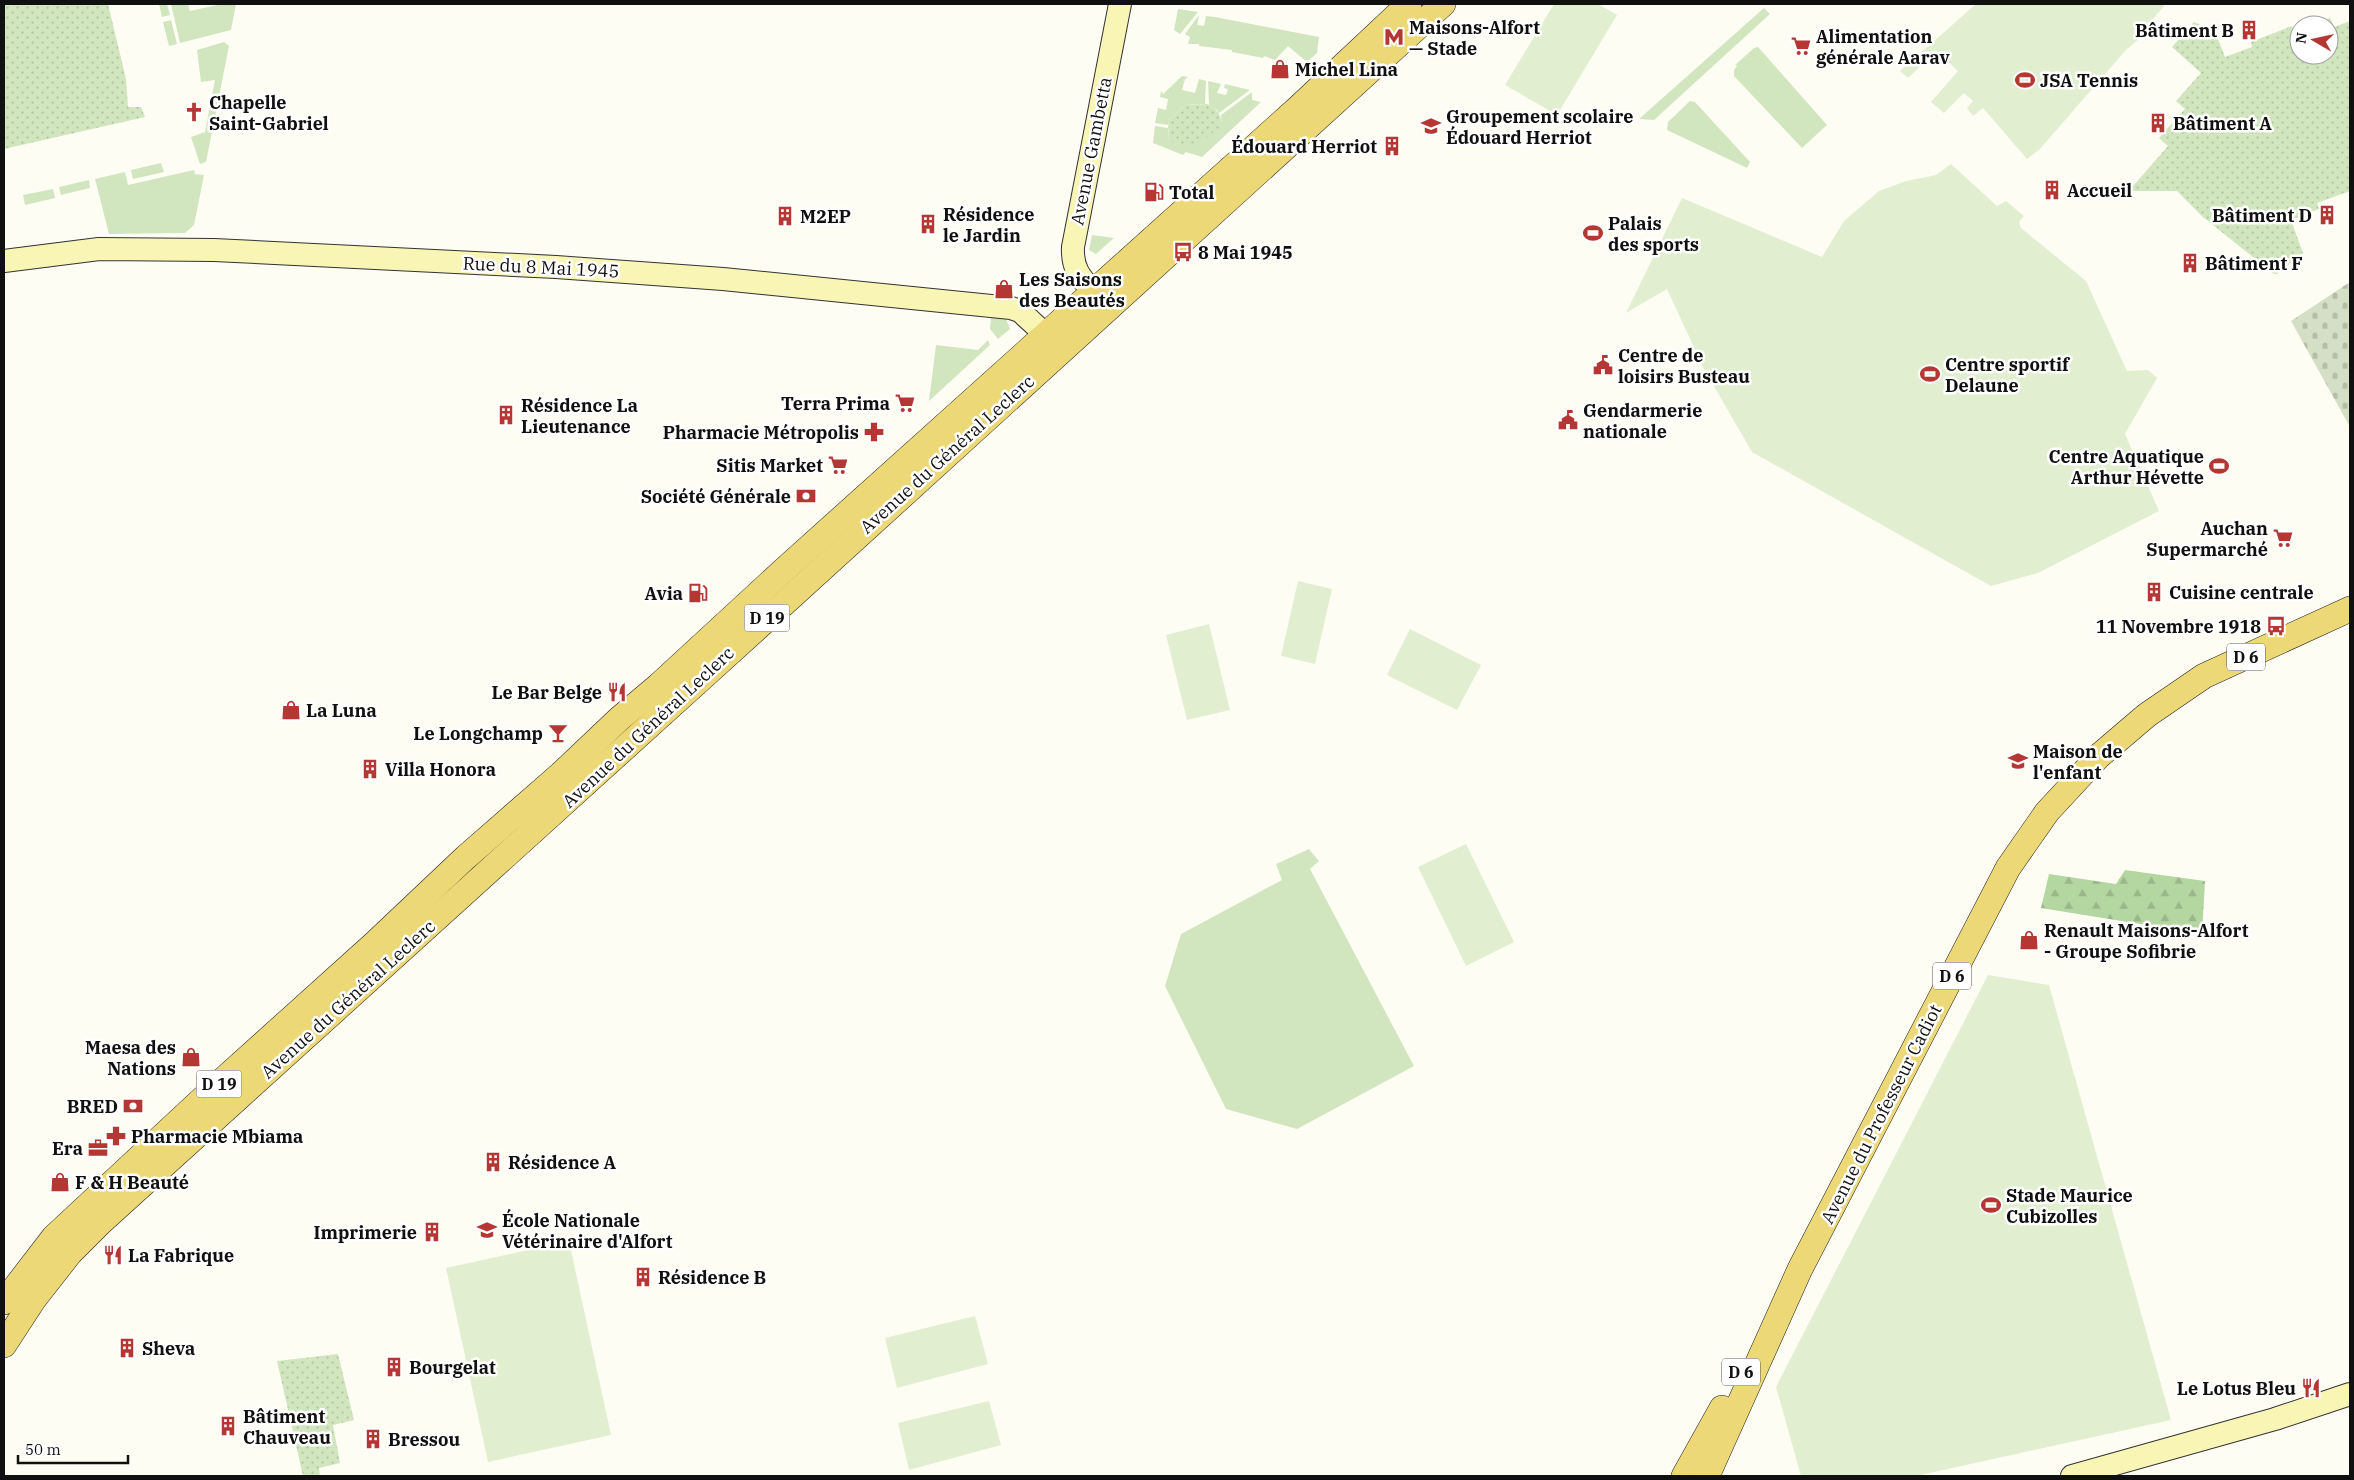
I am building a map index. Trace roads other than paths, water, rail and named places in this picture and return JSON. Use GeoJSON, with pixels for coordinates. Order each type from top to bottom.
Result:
{"type":"FeatureCollection","features":[{"type":"Feature","properties":{"kind":"main road","name":"Avenue du Général Leclerc"},"geometry":{"type":"LineString","coordinates":[[4,1302],[54,1237],[445,877],[1054,342],[1228,185],[1409,4]]}},
{"type":"Feature","properties":{"kind":"main road","name":"Avenue du Général Leclerc"},"geometry":{"type":"LineString","coordinates":[[4,1345],[34,1299],[70,1253],[426,930],[1054,342],[1093,291],[1228,185],[1444,4]]}},
{"type":"Feature","properties":{"kind":"main road","name":"Avenue du Professeur Cadiot"},"geometry":{"type":"LineString","coordinates":[[1707,1476],[1800,1269],[2008,868],[2047,812],[2098,756],[2147,715],[2204,676],[2350,610]]}},
{"type":"Feature","properties":{"kind":"main road"},"geometry":{"type":"LineString","coordinates":[[426,930],[445,877]]}},
{"type":"Feature","properties":{"kind":"main road","name":"Avenue du Professeur Cadiot"},"geometry":{"type":"LineString","coordinates":[[1684,1476],[1780,1300],[1800,1269]]}},
{"type":"Feature","properties":{"kind":"street","name":"Avenue Gambetta"},"geometry":{"type":"LineString","coordinates":[[1093,291],[1078,276],[1072,257],[1120,4]]}},
{"type":"Feature","properties":{"kind":"street","name":"Rue du 8 Mai 1945"},"geometry":{"type":"LineString","coordinates":[[4,262],[99,249],[192,249],[556,267],[723,278],[1011,308],[1020,311],[1054,342]]}},
{"type":"Feature","properties":{"kind":"street"},"geometry":{"type":"LineString","coordinates":[[2072,1476],[2115,1466],[2350,1394]]}},
{"type":"Feature","properties":{"kind":"place","name":"Bâtiment B"},"geometry":{"type":"Point","coordinates":[2249,30]}},
{"type":"Feature","properties":{"kind":"place","name":"Maisons-Alfort — Stade"},"geometry":{"type":"Point","coordinates":[1394,37]}},
{"type":"Feature","properties":{"kind":"place","name":"Alimentation générale Aarav"},"geometry":{"type":"Point","coordinates":[1801,46]}},
{"type":"Feature","properties":{"kind":"place","name":"Michel Lina"},"geometry":{"type":"Point","coordinates":[1280,69]}},
{"type":"Feature","properties":{"kind":"place","name":"JSA Tennis"},"geometry":{"type":"Point","coordinates":[2025,80]}},
{"type":"Feature","properties":{"kind":"place","name":"Chapelle Saint-Gabriel"},"geometry":{"type":"Point","coordinates":[194,112]}},
{"type":"Feature","properties":{"kind":"place","name":"Bâtiment A"},"geometry":{"type":"Point","coordinates":[2158,123]}},
{"type":"Feature","properties":{"kind":"place","name":"Groupement scolaire Édouard Herriot"},"geometry":{"type":"Point","coordinates":[1431,126]}},
{"type":"Feature","properties":{"kind":"place","name":"Édouard Herriot"},"geometry":{"type":"Point","coordinates":[1392,146]}},
{"type":"Feature","properties":{"kind":"place","name":"Accueil"},"geometry":{"type":"Point","coordinates":[2052,190]}},
{"type":"Feature","properties":{"kind":"place","name":"Total"},"geometry":{"type":"Point","coordinates":[1154,192]}},
{"type":"Feature","properties":{"kind":"place","name":"Bâtiment D"},"geometry":{"type":"Point","coordinates":[2327,215]}},
{"type":"Feature","properties":{"kind":"place","name":"M2EP"},"geometry":{"type":"Point","coordinates":[785,216]}},
{"type":"Feature","properties":{"kind":"place","name":"Résidence le Jardin"},"geometry":{"type":"Point","coordinates":[928,224]}},
{"type":"Feature","properties":{"kind":"place","name":"Palais des sports"},"geometry":{"type":"Point","coordinates":[1593,233]}},
{"type":"Feature","properties":{"kind":"place","name":"8 Mai 1945"},"geometry":{"type":"Point","coordinates":[1183,252]}},
{"type":"Feature","properties":{"kind":"place","name":"Bâtiment F"},"geometry":{"type":"Point","coordinates":[2190,263]}},
{"type":"Feature","properties":{"kind":"place","name":"Les Saisons des Beautés"},"geometry":{"type":"Point","coordinates":[1004,289]}},
{"type":"Feature","properties":{"kind":"place","name":"Centre de loisirs Busteau"},"geometry":{"type":"Point","coordinates":[1603,365]}},
{"type":"Feature","properties":{"kind":"place","name":"Centre sportif Delaune"},"geometry":{"type":"Point","coordinates":[1930,374]}},
{"type":"Feature","properties":{"kind":"place","name":"Terra Prima"},"geometry":{"type":"Point","coordinates":[905,403]}},
{"type":"Feature","properties":{"kind":"place","name":"Résidence La Lieutenance"},"geometry":{"type":"Point","coordinates":[506,415]}},
{"type":"Feature","properties":{"kind":"place","name":"Gendarmerie nationale"},"geometry":{"type":"Point","coordinates":[1568,420]}},
{"type":"Feature","properties":{"kind":"place","name":"Pharmacie Métropolis"},"geometry":{"type":"Point","coordinates":[874,432]}},
{"type":"Feature","properties":{"kind":"place","name":"Sitis Market"},"geometry":{"type":"Point","coordinates":[838,465]}},
{"type":"Feature","properties":{"kind":"place","name":"Centre Aquatique Arthur Hévette"},"geometry":{"type":"Point","coordinates":[2219,466]}},
{"type":"Feature","properties":{"kind":"place","name":"Société Générale"},"geometry":{"type":"Point","coordinates":[806,496]}},
{"type":"Feature","properties":{"kind":"place","name":"Auchan Supermarché"},"geometry":{"type":"Point","coordinates":[2283,538]}},
{"type":"Feature","properties":{"kind":"place","name":"Cuisine centrale"},"geometry":{"type":"Point","coordinates":[2154,592]}},
{"type":"Feature","properties":{"kind":"place","name":"Avia"},"geometry":{"type":"Point","coordinates":[698,593]}},
{"type":"Feature","properties":{"kind":"place","name":"11 Novembre 1918"},"geometry":{"type":"Point","coordinates":[2276,626]}},
{"type":"Feature","properties":{"kind":"place","name":"Le Bar Belge"},"geometry":{"type":"Point","coordinates":[617,692]}},
{"type":"Feature","properties":{"kind":"place","name":"La Luna"},"geometry":{"type":"Point","coordinates":[291,710]}},
{"type":"Feature","properties":{"kind":"place","name":"Le Longchamp"},"geometry":{"type":"Point","coordinates":[558,733]}},
{"type":"Feature","properties":{"kind":"place","name":"Maison de l'enfant"},"geometry":{"type":"Point","coordinates":[2018,761]}},
{"type":"Feature","properties":{"kind":"place","name":"Villa Honora"},"geometry":{"type":"Point","coordinates":[370,769]}},
{"type":"Feature","properties":{"kind":"place","name":"Renault Maisons-Alfort - Groupe Sofibrie"},"geometry":{"type":"Point","coordinates":[2029,940]}},
{"type":"Feature","properties":{"kind":"place","name":"Maesa des Nations"},"geometry":{"type":"Point","coordinates":[191,1057]}},
{"type":"Feature","properties":{"kind":"place","name":"BRED"},"geometry":{"type":"Point","coordinates":[133,1106]}},
{"type":"Feature","properties":{"kind":"place","name":"Pharmacie Mbiama"},"geometry":{"type":"Point","coordinates":[116,1136]}},
{"type":"Feature","properties":{"kind":"place","name":"Era"},"geometry":{"type":"Point","coordinates":[98,1148]}},
{"type":"Feature","properties":{"kind":"place","name":"Résidence A"},"geometry":{"type":"Point","coordinates":[493,1162]}},
{"type":"Feature","properties":{"kind":"place","name":"F & H Beauté"},"geometry":{"type":"Point","coordinates":[60,1182]}},
{"type":"Feature","properties":{"kind":"place","name":"Stade Maurice Cubizolles"},"geometry":{"type":"Point","coordinates":[1991,1205]}},
{"type":"Feature","properties":{"kind":"place","name":"École Nationale Vétérinaire d'Alfort"},"geometry":{"type":"Point","coordinates":[487,1230]}},
{"type":"Feature","properties":{"kind":"place","name":"Imprimerie"},"geometry":{"type":"Point","coordinates":[432,1232]}},
{"type":"Feature","properties":{"kind":"place","name":"La Fabrique"},"geometry":{"type":"Point","coordinates":[113,1255]}},
{"type":"Feature","properties":{"kind":"place","name":"Résidence B"},"geometry":{"type":"Point","coordinates":[643,1277]}},
{"type":"Feature","properties":{"kind":"place","name":"Sheva"},"geometry":{"type":"Point","coordinates":[127,1348]}},
{"type":"Feature","properties":{"kind":"place","name":"Bourgelat"},"geometry":{"type":"Point","coordinates":[394,1367]}},
{"type":"Feature","properties":{"kind":"place","name":"Le Lotus Bleu"},"geometry":{"type":"Point","coordinates":[2311,1388]}},
{"type":"Feature","properties":{"kind":"place","name":"Bâtiment Chauveau"},"geometry":{"type":"Point","coordinates":[228,1426]}},
{"type":"Feature","properties":{"kind":"place","name":"Bressou"},"geometry":{"type":"Point","coordinates":[373,1439]}}]}
